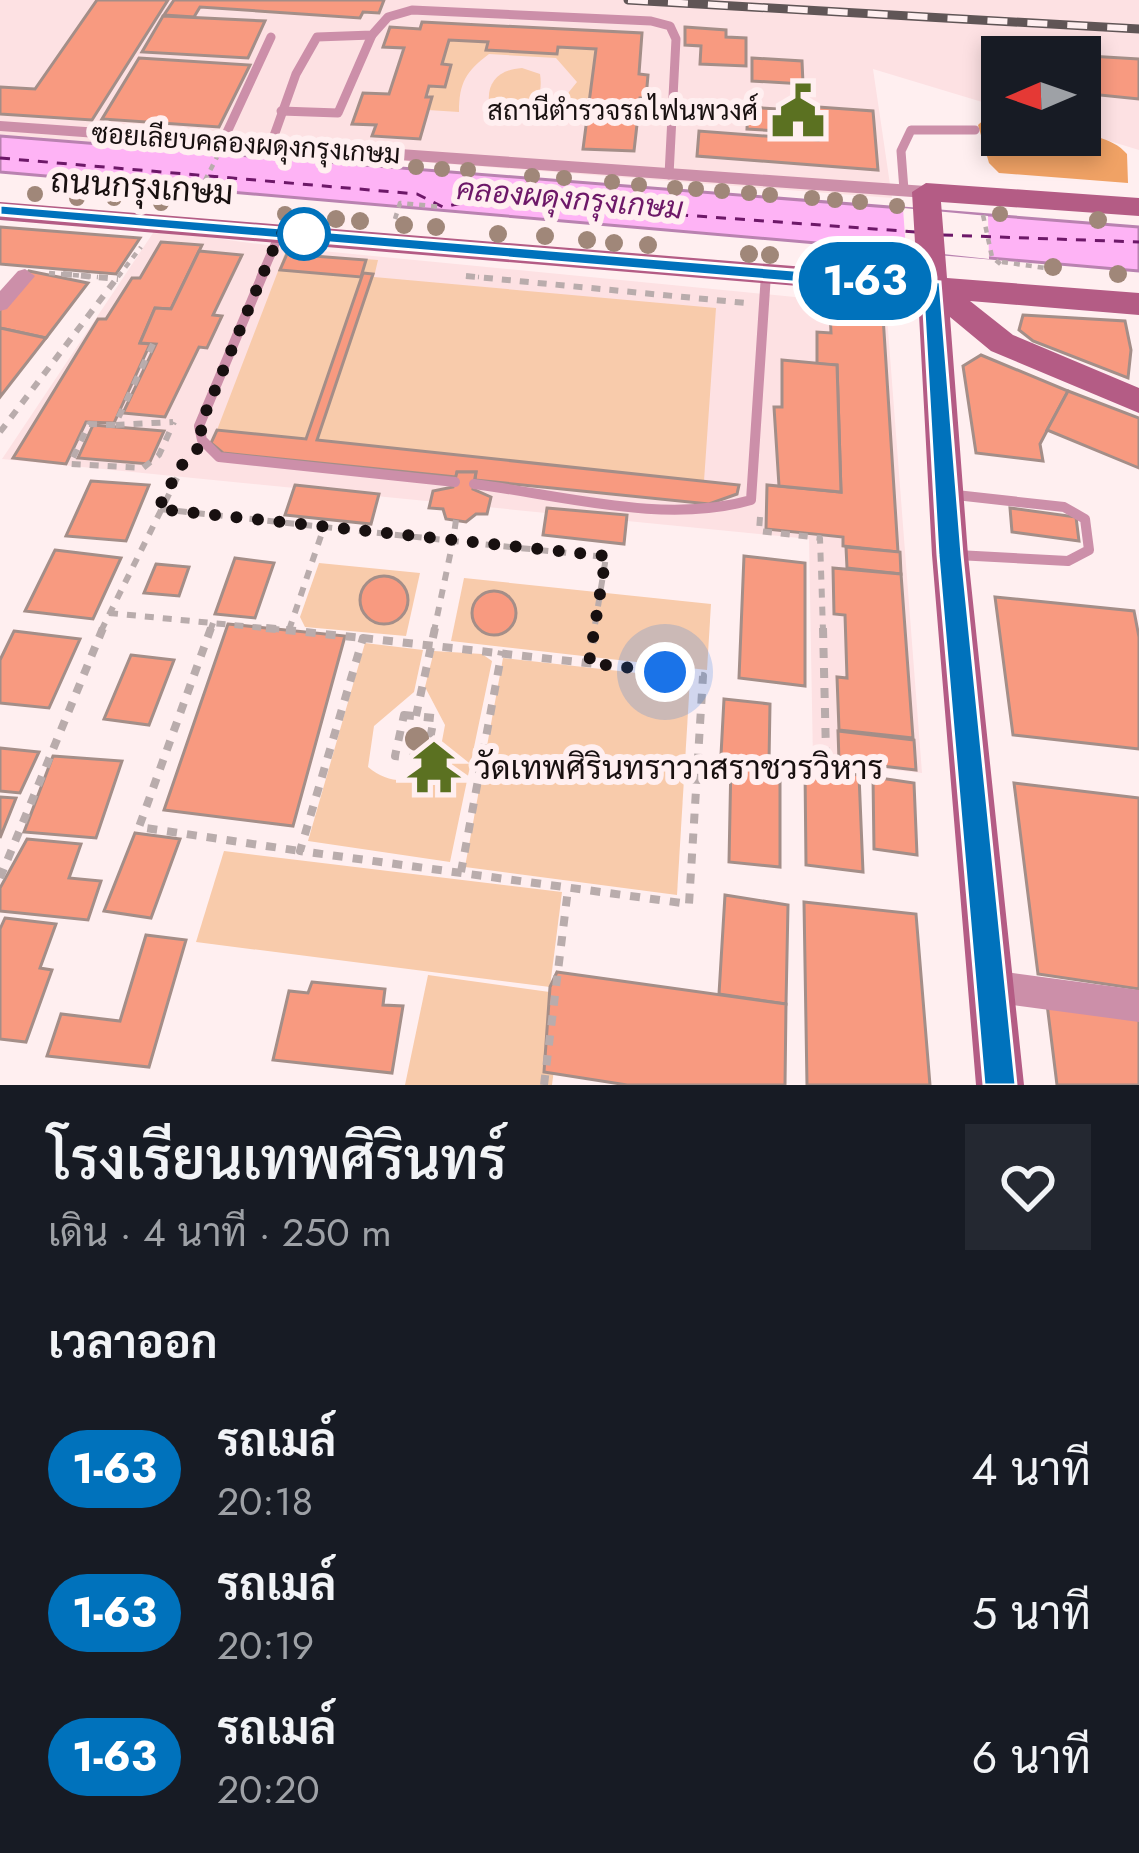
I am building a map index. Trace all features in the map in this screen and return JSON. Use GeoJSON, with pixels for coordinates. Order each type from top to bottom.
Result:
{"type":"FeatureCollection","features":[{"type":"Feature","properties":{"kind":"street","name":"ซอยเลียบคลองผดุงกรุงเกษม"},"geometry":{"type":"LineString","coordinates":[[0,126],[221,146],[1139,206]]}},
{"type":"Feature","properties":{"kind":"street"},"geometry":{"type":"LineString","coordinates":[[919,195],[933,273],[950,555],[1000,1085]]}},
{"type":"Feature","properties":{"kind":"street","name":"ถนนกรุงเกษม"},"geometry":{"type":"LineString","coordinates":[[0,211],[766,272],[933,273],[1139,304]]}},
{"type":"Feature","properties":{"kind":"street"},"geometry":{"type":"LineString","coordinates":[[933,273],[1002,343],[1139,401]]}},
{"type":"Feature","properties":{"kind":"street"},"geometry":{"type":"LineString","coordinates":[[0,304],[36,274]]}},
{"type":"Feature","properties":{"kind":"street"},"geometry":{"type":"LineString","coordinates":[[991,986],[1139,1006]]}},
{"type":"Feature","properties":{"kind":"lane"},"geometry":{"type":"LineString","coordinates":[[281,111],[338,113],[372,34],[388,17],[412,10],[650,21],[670,26],[676,40],[669,175]]}},
{"type":"Feature","properties":{"kind":"lane"},"geometry":{"type":"LineString","coordinates":[[270,147],[312,40],[327,34],[372,34]]}},
{"type":"Feature","properties":{"kind":"lane"},"geometry":{"type":"LineString","coordinates":[[221,146],[271,37]]}},
{"type":"Feature","properties":{"kind":"lane"},"geometry":{"type":"LineString","coordinates":[[919,195],[901,151],[910,130],[975,130]]}},
{"type":"Feature","properties":{"kind":"lane"},"geometry":{"type":"LineString","coordinates":[[280,233],[200,424],[204,442],[219,457],[455,482]]}},
{"type":"Feature","properties":{"kind":"lane"},"geometry":{"type":"LineString","coordinates":[[474,484],[686,508],[723,508],[751,500],[766,272]]}},
{"type":"Feature","properties":{"kind":"lane"},"geometry":{"type":"LineString","coordinates":[[946,494],[1064,507],[1085,519],[1091,537],[1089,550],[1068,561],[950,555]]}},
{"type":"Feature","properties":{"kind":"path"},"geometry":{"type":"LineString","coordinates":[[194,202],[221,146]]}},
{"type":"Feature","properties":{"kind":"path"},"geometry":{"type":"LineString","coordinates":[[394,219],[400,203],[443,207]]}},
{"type":"Feature","properties":{"kind":"path"},"geometry":{"type":"LineString","coordinates":[[983,215],[992,257],[1069,274]]}},
{"type":"Feature","properties":{"kind":"path"},"geometry":{"type":"LineString","coordinates":[[0,432],[149,234]]}},
{"type":"Feature","properties":{"kind":"path"},"geometry":{"type":"LineString","coordinates":[[816,252],[902,252]]}},
{"type":"Feature","properties":{"kind":"path"},"geometry":{"type":"LineString","coordinates":[[36,274],[118,279]]}},
{"type":"Feature","properties":{"kind":"path"},"geometry":{"type":"LineString","coordinates":[[115,425],[153,344]]}},
{"type":"Feature","properties":{"kind":"path"},"geometry":{"type":"LineString","coordinates":[[173,422],[159,455],[143,468],[70,464],[89,424],[173,422],[200,424]]}},
{"type":"Feature","properties":{"kind":"path"},"geometry":{"type":"LineString","coordinates":[[0,878],[109,613],[180,467],[204,442]]}},
{"type":"Feature","properties":{"kind":"path"},"geometry":{"type":"LineString","coordinates":[[751,500],[760,501],[759,531],[820,538],[826,753]]}},
{"type":"Feature","properties":{"kind":"path"},"geometry":{"type":"LineString","coordinates":[[158,509],[606,556],[589,663]]}},
{"type":"Feature","properties":{"kind":"path"},"geometry":{"type":"LineString","coordinates":[[416,716],[456,520]]}},
{"type":"Feature","properties":{"kind":"path"},"geometry":{"type":"LineString","coordinates":[[289,631],[323,527]]}},
{"type":"Feature","properties":{"kind":"path"},"geometry":{"type":"LineString","coordinates":[[109,613],[213,623],[289,631],[502,651],[703,676],[689,904],[139,827],[213,623]]}},
{"type":"Feature","properties":{"kind":"path"},"geometry":{"type":"LineString","coordinates":[[300,851],[363,638]]}},
{"type":"Feature","properties":{"kind":"path"},"geometry":{"type":"LineString","coordinates":[[461,873],[502,651]]}},
{"type":"Feature","properties":{"kind":"path"},"geometry":{"type":"LineString","coordinates":[[404,715],[416,716],[434,718],[426,760],[395,756],[404,715]]}},
{"type":"Feature","properties":{"kind":"path"},"geometry":{"type":"LineString","coordinates":[[544,1085],[568,889]]}},
{"type":"Feature","properties":{"kind":"shaded area"},"geometry":{"type":"Polygon","coordinates":[[[0,0],[1139,0],[1139,150],[1101,138],[1101,36],[981,36],[981,102],[873,69],[892,198],[200,145],[197,151],[0,136],[0,0]]]}},
{"type":"Feature","properties":{"kind":"shaded area"},"geometry":{"type":"Polygon","coordinates":[[[449,40],[488,42],[487,50],[556,54],[558,47],[596,49],[586,121],[548,118],[577,82],[556,58],[489,54],[465,78],[459,112],[428,110],[429,86],[451,66],[442,64],[449,40]]]}},
{"type":"Feature","properties":{"kind":"shaded area"},"geometry":{"type":"Polygon","coordinates":[[[522,68],[540,74],[535,105],[522,118],[492,115],[493,82],[522,68]]]}},
{"type":"Feature","properties":{"kind":"shaded area"},"geometry":{"type":"Polygon","coordinates":[[[1101,138],[1127,154],[1128,183],[999,173],[987,156],[1101,156],[1101,138]]]}},
{"type":"Feature","properties":{"kind":"shaded area"},"geometry":{"type":"Polygon","coordinates":[[[155,230],[281,247],[866,304],[887,317],[922,773],[813,761],[809,539],[2,459],[155,230]]]}},
{"type":"Feature","properties":{"kind":"shaded area"},"geometry":{"type":"Polygon","coordinates":[[[285,253],[378,260],[374,277],[716,308],[704,481],[217,430],[285,253]]]}},
{"type":"Feature","properties":{"kind":"shaded area"},"geometry":{"type":"Polygon","coordinates":[[[319,563],[420,573],[406,636],[305,627],[300,617],[319,563]]]}},
{"type":"Feature","properties":{"kind":"shaded area"},"geometry":{"type":"Polygon","coordinates":[[[464,578],[711,604],[707,670],[451,641],[464,578]]]}},
{"type":"Feature","properties":{"kind":"shaded area"},"geometry":{"type":"Polygon","coordinates":[[[365,643],[423,650],[414,692],[374,726],[368,767],[394,780],[420,777],[437,768],[445,725],[425,687],[434,651],[482,654],[492,661],[450,862],[308,841],[365,643]]]}},
{"type":"Feature","properties":{"kind":"shaded area"},"geometry":{"type":"Polygon","coordinates":[[[503,658],[690,679],[677,895],[465,867],[503,658]]]}},
{"type":"Feature","properties":{"kind":"shaded area"},"geometry":{"type":"Polygon","coordinates":[[[224,851],[562,892],[550,987],[196,942],[224,851]]]}},
{"type":"Feature","properties":{"kind":"shaded area"},"geometry":{"type":"Polygon","coordinates":[[[428,975],[564,994],[552,1085],[405,1085],[428,975]]]}},
{"type":"Feature","properties":{"kind":"water","name":"คลองผดุงกรุงเกษม"},"geometry":{"type":"Polygon","coordinates":[[[0,136],[1139,227],[1139,271],[0,172],[0,136]]]}},
{"type":"Feature","properties":{"kind":"pier"},"geometry":{"type":"Polygon","coordinates":[[[903,208],[988,216],[989,259],[906,250],[903,208]]]}},
{"type":"Feature","properties":{"kind":"building"},"geometry":{"type":"Polygon","coordinates":[[[97,0],[168,0],[92,120],[0,114],[0,87],[35,89],[97,0]]]}},
{"type":"Feature","properties":{"kind":"building"},"geometry":{"type":"Polygon","coordinates":[[[174,0],[384,0],[379,13],[363,12],[360,18],[200,7],[194,17],[164,15],[174,0]]]}},
{"type":"Feature","properties":{"kind":"building"},"geometry":{"type":"Polygon","coordinates":[[[163,16],[265,21],[248,58],[142,52],[163,16]]]}},
{"type":"Feature","properties":{"kind":"building"},"geometry":{"type":"Polygon","coordinates":[[[422,22],[642,33],[639,74],[648,75],[646,98],[640,98],[634,151],[583,149],[596,49],[558,47],[557,54],[486,50],[488,42],[449,40],[442,64],[451,65],[445,87],[429,86],[426,97],[432,97],[420,139],[372,136],[376,125],[352,124],[363,93],[389,94],[404,48],[383,47],[390,27],[420,29],[422,22]]]}},
{"type":"Feature","properties":{"kind":"building"},"geometry":{"type":"Polygon","coordinates":[[[685,27],[726,30],[726,37],[746,38],[746,66],[700,64],[701,46],[685,45],[685,27]]]}},
{"type":"Feature","properties":{"kind":"building"},"geometry":{"type":"Polygon","coordinates":[[[1101,57],[1139,59],[1139,99],[1101,95],[1101,57]]]}},
{"type":"Feature","properties":{"kind":"building"},"geometry":{"type":"Polygon","coordinates":[[[139,58],[250,65],[219,127],[102,119],[139,58]]]}},
{"type":"Feature","properties":{"kind":"building"},"geometry":{"type":"Polygon","coordinates":[[[752,58],[802,61],[803,84],[752,81],[752,58]]]}},
{"type":"Feature","properties":{"kind":"building"},"geometry":{"type":"Polygon","coordinates":[[[748,107],[808,111],[808,133],[747,129],[748,107]]]}},
{"type":"Feature","properties":{"kind":"building"},"geometry":{"type":"Polygon","coordinates":[[[818,107],[873,111],[878,170],[697,156],[699,131],[818,140],[818,107]]]}},
{"type":"Feature","properties":{"kind":"building"},"geometry":{"type":"Polygon","coordinates":[[[0,227],[140,238],[116,274],[0,264],[0,227]]]}},
{"type":"Feature","properties":{"kind":"building"},"geometry":{"type":"Polygon","coordinates":[[[161,242],[202,245],[171,309],[155,308],[140,343],[150,344],[114,423],[86,422],[66,464],[13,458],[98,319],[106,319],[132,278],[140,278],[161,242]]]}},
{"type":"Feature","properties":{"kind":"building"},"geometry":{"type":"Polygon","coordinates":[[[199,251],[242,255],[213,315],[222,316],[207,348],[199,347],[165,417],[123,413],[156,344],[140,343],[155,308],[171,309],[199,251]]]}},
{"type":"Feature","properties":{"kind":"building"},"geometry":{"type":"Polygon","coordinates":[[[287,254],[366,260],[361,277],[280,270],[287,254]]]}},
{"type":"Feature","properties":{"kind":"building"},"geometry":{"type":"Polygon","coordinates":[[[29,271],[88,283],[46,338],[0,328],[0,307],[29,271]]]}},
{"type":"Feature","properties":{"kind":"building"},"geometry":{"type":"Polygon","coordinates":[[[363,273],[373,274],[317,440],[739,485],[737,494],[709,504],[475,480],[476,472],[457,472],[456,477],[223,453],[211,443],[217,430],[306,439],[363,273]]]}},
{"type":"Feature","properties":{"kind":"building"},"geometry":{"type":"Polygon","coordinates":[[[830,311],[883,316],[898,552],[843,546],[843,537],[766,529],[767,485],[841,492],[837,365],[817,364],[817,332],[831,333],[830,311]]]}},
{"type":"Feature","properties":{"kind":"building"},"geometry":{"type":"Polygon","coordinates":[[[1023,315],[1125,321],[1131,350],[1128,378],[1033,341],[1019,330],[1023,315]]]}},
{"type":"Feature","properties":{"kind":"building"},"geometry":{"type":"Polygon","coordinates":[[[0,328],[46,338],[0,397],[0,328]]]}},
{"type":"Feature","properties":{"kind":"building"},"geometry":{"type":"Polygon","coordinates":[[[981,355],[1068,391],[1040,444],[1043,461],[976,453],[963,366],[981,355]]]}},
{"type":"Feature","properties":{"kind":"building"},"geometry":{"type":"Polygon","coordinates":[[[782,360],[837,365],[841,492],[779,486],[774,407],[782,407],[782,360]]]}},
{"type":"Feature","properties":{"kind":"building"},"geometry":{"type":"Polygon","coordinates":[[[1068,391],[1139,418],[1139,468],[1047,430],[1068,391]]]}},
{"type":"Feature","properties":{"kind":"building"},"geometry":{"type":"Polygon","coordinates":[[[93,425],[164,431],[149,464],[78,458],[93,425]]]}},
{"type":"Feature","properties":{"kind":"building"},"geometry":{"type":"Polygon","coordinates":[[[457,472],[476,472],[473,489],[491,497],[487,514],[476,514],[466,522],[446,519],[443,509],[429,508],[433,491],[453,487],[457,472]]]}},
{"type":"Feature","properties":{"kind":"building"},"geometry":{"type":"Polygon","coordinates":[[[91,481],[149,485],[126,541],[66,536],[91,481]]]}},
{"type":"Feature","properties":{"kind":"building"},"geometry":{"type":"Polygon","coordinates":[[[295,485],[379,494],[371,524],[285,515],[295,485]]]}},
{"type":"Feature","properties":{"kind":"building"},"geometry":{"type":"Polygon","coordinates":[[[547,508],[627,515],[624,544],[543,535],[547,508]]]}},
{"type":"Feature","properties":{"kind":"building"},"geometry":{"type":"Polygon","coordinates":[[[1010,508],[1076,517],[1079,541],[1012,532],[1010,508]]]}},
{"type":"Feature","properties":{"kind":"building"},"geometry":{"type":"Polygon","coordinates":[[[846,547],[900,552],[901,574],[847,568],[846,547]]]}},
{"type":"Feature","properties":{"kind":"building"},"geometry":{"type":"Polygon","coordinates":[[[55,550],[121,558],[93,619],[25,611],[55,550]]]}},
{"type":"Feature","properties":{"kind":"building"},"geometry":{"type":"Polygon","coordinates":[[[744,556],[805,563],[805,686],[739,678],[744,556]]]}},
{"type":"Feature","properties":{"kind":"building"},"geometry":{"type":"Polygon","coordinates":[[[235,558],[274,563],[255,618],[215,614],[235,558]]]}},
{"type":"Feature","properties":{"kind":"building"},"geometry":{"type":"Polygon","coordinates":[[[156,564],[189,567],[179,596],[144,593],[156,564]]]}},
{"type":"Feature","properties":{"kind":"building"},"geometry":{"type":"Polygon","coordinates":[[[833,568],[901,574],[913,738],[839,730],[837,677],[847,678],[845,615],[834,614],[833,568]]]}},
{"type":"Feature","properties":{"kind":"building"},"geometry":{"type":"Polygon","coordinates":[[[384,576],[401,583],[408,600],[401,617],[384,624],[367,617],[360,600],[367,583],[384,576]]]}},
{"type":"Feature","properties":{"kind":"building"},"geometry":{"type":"Polygon","coordinates":[[[494,591],[509,598],[516,613],[509,628],[494,635],[479,628],[472,613],[479,598],[494,591]]]}},
{"type":"Feature","properties":{"kind":"building"},"geometry":{"type":"Polygon","coordinates":[[[995,597],[1134,611],[1139,637],[1139,749],[1013,735],[995,597]]]}},
{"type":"Feature","properties":{"kind":"building"},"geometry":{"type":"Polygon","coordinates":[[[228,624],[345,636],[293,826],[164,810],[228,624]]]}},
{"type":"Feature","properties":{"kind":"building"},"geometry":{"type":"Polygon","coordinates":[[[14,631],[80,639],[49,708],[0,703],[0,660],[14,631]]]}},
{"type":"Feature","properties":{"kind":"building"},"geometry":{"type":"Polygon","coordinates":[[[131,655],[174,660],[149,725],[104,719],[131,655]]]}},
{"type":"Feature","properties":{"kind":"building"},"geometry":{"type":"Polygon","coordinates":[[[724,699],[770,704],[769,762],[721,755],[724,699]]]}},
{"type":"Feature","properties":{"kind":"building"},"geometry":{"type":"Polygon","coordinates":[[[838,731],[914,740],[916,770],[839,761],[838,731]]]}},
{"type":"Feature","properties":{"kind":"building"},"geometry":{"type":"Polygon","coordinates":[[[0,748],[39,752],[20,793],[0,791],[0,748]]]}},
{"type":"Feature","properties":{"kind":"building"},"geometry":{"type":"Polygon","coordinates":[[[53,756],[122,761],[96,838],[24,832],[53,756]]]}},
{"type":"Feature","properties":{"kind":"building"},"geometry":{"type":"Polygon","coordinates":[[[731,760],[780,765],[780,867],[729,862],[731,760]]]}},
{"type":"Feature","properties":{"kind":"building"},"geometry":{"type":"Polygon","coordinates":[[[805,769],[859,775],[863,872],[806,865],[805,769]]]}},
{"type":"Feature","properties":{"kind":"building"},"geometry":{"type":"Polygon","coordinates":[[[873,777],[914,783],[917,855],[874,849],[873,777]]]}},
{"type":"Feature","properties":{"kind":"building"},"geometry":{"type":"Polygon","coordinates":[[[1014,783],[1139,798],[1139,989],[1038,974],[1014,783]]]}},
{"type":"Feature","properties":{"kind":"building"},"geometry":{"type":"Polygon","coordinates":[[[0,797],[16,798],[0,838],[0,797]]]}},
{"type":"Feature","properties":{"kind":"building"},"geometry":{"type":"Polygon","coordinates":[[[135,833],[180,839],[151,918],[104,911],[135,833]]]}},
{"type":"Feature","properties":{"kind":"building"},"geometry":{"type":"Polygon","coordinates":[[[27,839],[81,844],[69,878],[101,881],[88,920],[0,911],[0,888],[27,839]]]}},
{"type":"Feature","properties":{"kind":"building"},"geometry":{"type":"Polygon","coordinates":[[[725,895],[788,905],[786,1004],[719,994],[725,895]]]}},
{"type":"Feature","properties":{"kind":"building"},"geometry":{"type":"Polygon","coordinates":[[[804,902],[916,914],[930,1085],[807,1085],[804,902]]]}},
{"type":"Feature","properties":{"kind":"building"},"geometry":{"type":"Polygon","coordinates":[[[5,918],[56,924],[40,968],[52,970],[26,1042],[0,1039],[0,929],[5,918]]]}},
{"type":"Feature","properties":{"kind":"building"},"geometry":{"type":"Polygon","coordinates":[[[146,935],[186,940],[149,1067],[47,1056],[61,1014],[120,1021],[146,935]]]}},
{"type":"Feature","properties":{"kind":"building"},"geometry":{"type":"Polygon","coordinates":[[[557,972],[786,1004],[785,1085],[627,1085],[544,1072],[550,987],[557,972]]]}},
{"type":"Feature","properties":{"kind":"building"},"geometry":{"type":"Polygon","coordinates":[[[312,982],[385,989],[383,1005],[403,1006],[392,1073],[273,1060],[289,991],[308,993],[312,982]]]}},
{"type":"Feature","properties":{"kind":"building"},"geometry":{"type":"Polygon","coordinates":[[[1047,1004],[1139,1016],[1139,1085],[1057,1085],[1047,1004]]]}},
{"type":"Feature","properties":{"kind":"ferry route"},"geometry":{"type":"LineString","coordinates":[[0,158],[417,194],[443,207],[477,200],[916,232]]}},
{"type":"Feature","properties":{"kind":"ferry route"},"geometry":{"type":"LineString","coordinates":[[943,235],[1139,242]]}},
{"type":"Feature","properties":{"kind":"railway"},"geometry":{"type":"LineString","coordinates":[[628,0],[1139,29]]}},
{"type":"Feature","properties":{"kind":"bus line","name":"1-63"},"geometry":{"type":"LineString","coordinates":[[0,211],[933,287],[950,555],[1000,1085]]}},
{"type":"Feature","properties":{"kind":"place","name":"สถานีตำรวจรถไฟนพวงศ์"},"geometry":{"type":"Point","coordinates":[798,111]}},
{"type":"Feature","properties":{"kind":"place","name":"วัดเทพศิรินทราวาสราชวรวิหาร"},"geometry":{"type":"Point","coordinates":[434,767]}},
{"type":"Feature","properties":{"kind":"route"},"geometry":{"type":"LineString","coordinates":[[304,234],[280,233],[200,426],[204,442],[180,467],[158,509],[606,556],[589,663],[665,672]]}}]}
